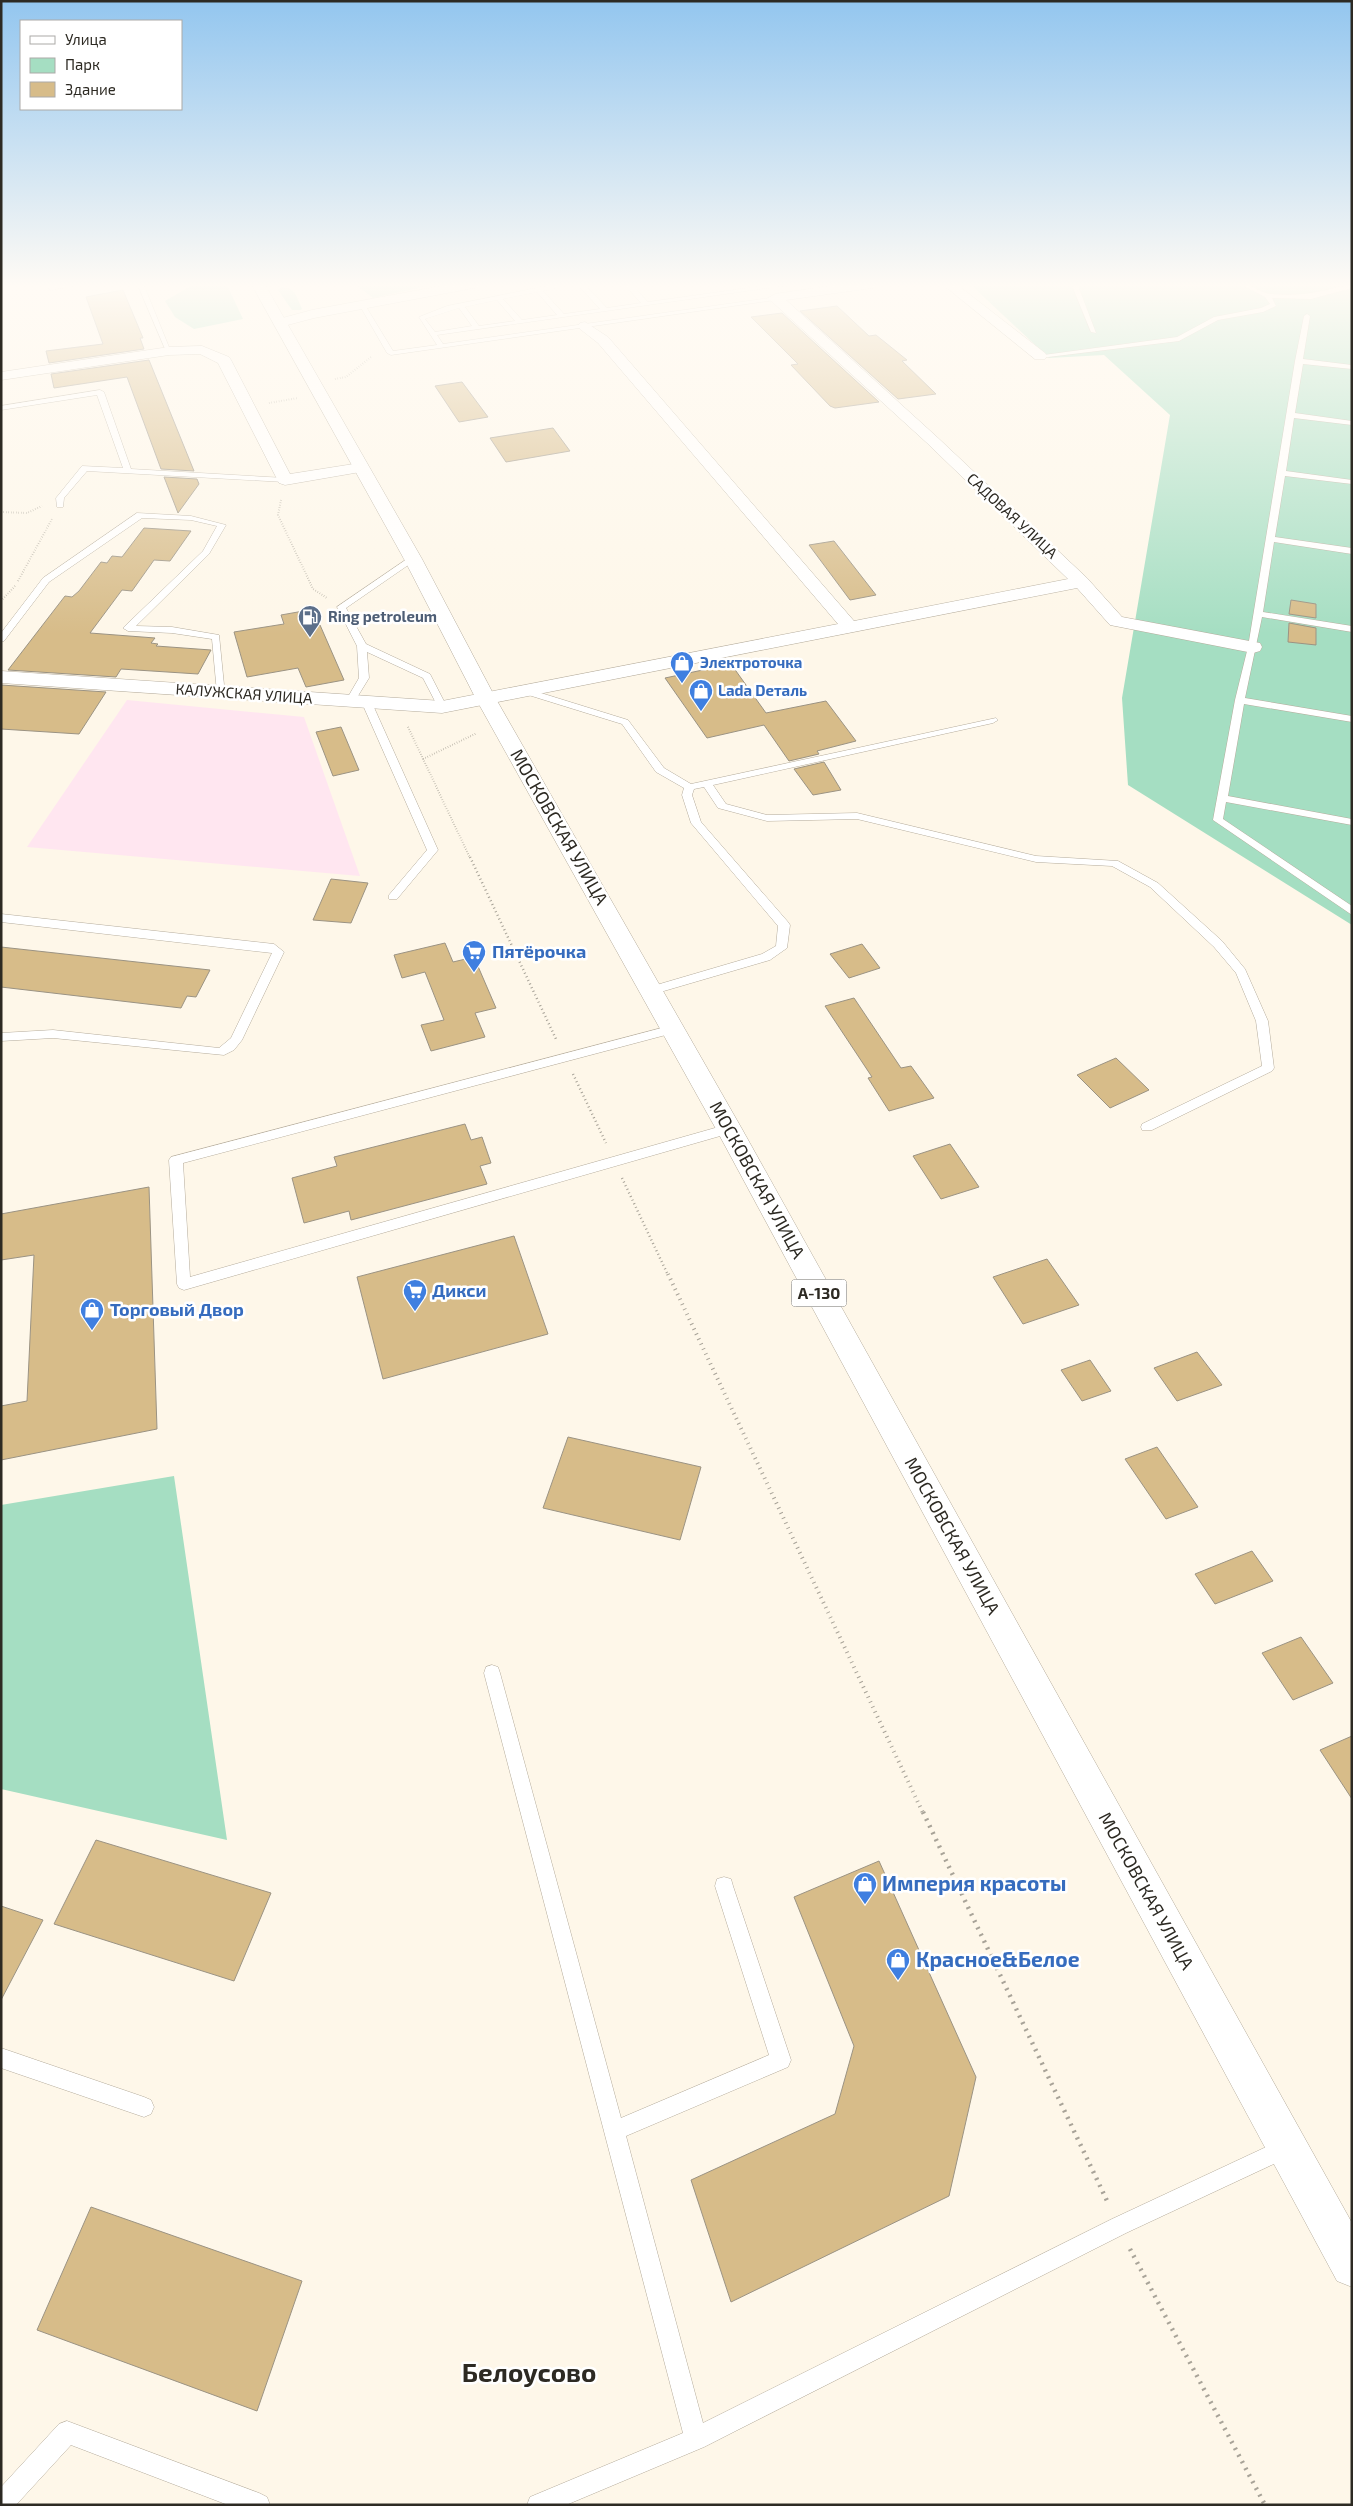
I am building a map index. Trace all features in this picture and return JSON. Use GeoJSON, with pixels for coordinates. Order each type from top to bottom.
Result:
{"type":"FeatureCollection","features":[{"type":"Feature","properties":{"kind":"main road"},"geometry":{"type":"LineString","coordinates":[[244,400],[285,480],[360,468]]}},
{"type":"Feature","properties":{"kind":"main road","name":"МОСКОВСКАЯ УЛИЦА"},"geometry":{"type":"LineString","coordinates":[[322,400],[413,560],[486,699],[729,1129],[1352,2266]]}},
{"type":"Feature","properties":{"kind":"main road"},"geometry":{"type":"LineString","coordinates":[[654,400],[849,626]]}},
{"type":"Feature","properties":{"kind":"main road","name":"САДОВАЯ УЛИЦА"},"geometry":{"type":"LineString","coordinates":[[889,400],[1082,582],[1116,621],[1253,647]]}},
{"type":"Feature","properties":{"kind":"main road","name":"КАЛУЖСКАЯ УЛИЦА"},"geometry":{"type":"LineString","coordinates":[[1,677],[442,707],[1082,582]]}},
{"type":"Feature","properties":{"kind":"lane"},"geometry":{"type":"LineString","coordinates":[[1,408],[51,400]]}},
{"type":"Feature","properties":{"kind":"lane"},"geometry":{"type":"LineString","coordinates":[[103,400],[128,471]]}},
{"type":"Feature","properties":{"kind":"lane"},"geometry":{"type":"LineString","coordinates":[[1293,400],[1253,647],[1240,700],[1218,820],[1352,911]]}},
{"type":"Feature","properties":{"kind":"lane"},"geometry":{"type":"LineString","coordinates":[[1290,415],[1352,423]]}},
{"type":"Feature","properties":{"kind":"lane"},"geometry":{"type":"LineString","coordinates":[[60,502],[85,468],[285,480]]}},
{"type":"Feature","properties":{"kind":"lane"},"geometry":{"type":"LineString","coordinates":[[1281,473],[1352,482]]}},
{"type":"Feature","properties":{"kind":"lane"},"geometry":{"type":"LineString","coordinates":[[1,639],[46,580],[140,515],[191,518],[222,525],[206,552],[128,628],[172,630],[216,637],[222,693]]}},
{"type":"Feature","properties":{"kind":"lane"},"geometry":{"type":"LineString","coordinates":[[1271,539],[1352,550]]}},
{"type":"Feature","properties":{"kind":"lane"},"geometry":{"type":"LineString","coordinates":[[392,897],[433,850],[359,702],[364,678],[362,646],[341,607],[413,560]]}},
{"type":"Feature","properties":{"kind":"lane"},"geometry":{"type":"LineString","coordinates":[[1258,614],[1352,628]]}},
{"type":"Feature","properties":{"kind":"lane"},"geometry":{"type":"LineString","coordinates":[[362,646],[427,676],[442,707]]}},
{"type":"Feature","properties":{"kind":"lane"},"geometry":{"type":"LineString","coordinates":[[525,691],[624,722],[660,770],[690,787],[993,720]]}},
{"type":"Feature","properties":{"kind":"lane"},"geometry":{"type":"LineString","coordinates":[[1240,700],[1352,719]]}},
{"type":"Feature","properties":{"kind":"lane"},"geometry":{"type":"LineString","coordinates":[[707,784],[722,806],[767,818],[858,816],[1036,859],[1114,863],[1154,885],[1218,944],[1241,972],[1262,1021],[1268,1068],[1147,1127]]}},
{"type":"Feature","properties":{"kind":"lane"},"geometry":{"type":"LineString","coordinates":[[657,989],[766,956],[781,948],[784,925],[696,823],[687,795],[690,787]]}},
{"type":"Feature","properties":{"kind":"lane"},"geometry":{"type":"LineString","coordinates":[[1222,798],[1352,822]]}},
{"type":"Feature","properties":{"kind":"lane"},"geometry":{"type":"LineString","coordinates":[[1,918],[266,947],[274,948],[278,952],[276,960],[236,1040],[230,1047],[220,1052],[53,1034],[1,1037]]}},
{"type":"Feature","properties":{"kind":"lane"},"geometry":{"type":"LineString","coordinates":[[673,1029],[176,1160],[184,1284],[729,1129]]}},
{"type":"Feature","properties":{"kind":"lane"},"geometry":{"type":"LineString","coordinates":[[492,1672],[696,2439]]}},
{"type":"Feature","properties":{"kind":"lane"},"geometry":{"type":"LineString","coordinates":[[614,2130],[781,2060],[724,1886]]}},
{"type":"Feature","properties":{"kind":"lane"},"geometry":{"type":"LineString","coordinates":[[1,2058],[144,2107]]}},
{"type":"Feature","properties":{"kind":"lane"},"geometry":{"type":"LineString","coordinates":[[538,2505],[696,2439],[1118,2226],[1286,2148]]}},
{"type":"Feature","properties":{"kind":"lane"},"geometry":{"type":"LineString","coordinates":[[3,2503],[67,2432],[259,2505]]}},
{"type":"Feature","properties":{"kind":"path"},"geometry":{"type":"LineString","coordinates":[[285,480],[278,514],[313,589],[341,607]]}},
{"type":"Feature","properties":{"kind":"path"},"geometry":{"type":"LineString","coordinates":[[1,512],[27,512],[60,502]]}},
{"type":"Feature","properties":{"kind":"path"},"geometry":{"type":"LineString","coordinates":[[1,601],[18,582],[60,502]]}},
{"type":"Feature","properties":{"kind":"path"},"geometry":{"type":"LineString","coordinates":[[397,704],[1118,2226],[1266,2505]]}},
{"type":"Feature","properties":{"kind":"shaded area"},"geometry":{"type":"Polygon","coordinates":[[[127,700],[304,717],[360,876],[27,847],[127,700]]]}},
{"type":"Feature","properties":{"kind":"green space"},"geometry":{"type":"Polygon","coordinates":[[[1153,400],[1352,400],[1352,925],[1128,785],[1122,698],[1170,415],[1153,400]]]}},
{"type":"Feature","properties":{"kind":"green space"},"geometry":{"type":"Polygon","coordinates":[[[174,1476],[227,1840],[1,1789],[1,1505],[174,1476]]]}},
{"type":"Feature","properties":{"kind":"building"},"geometry":{"type":"Polygon","coordinates":[[[135,400],[165,400],[194,471],[161,469],[135,400]]]}},
{"type":"Feature","properties":{"kind":"building"},"geometry":{"type":"Polygon","coordinates":[[[444,400],[475,400],[488,417],[459,422],[444,400]]]}},
{"type":"Feature","properties":{"kind":"building"},"geometry":{"type":"Polygon","coordinates":[[[824,400],[877,400],[879,402],[835,408],[824,400]]]}},
{"type":"Feature","properties":{"kind":"building"},"geometry":{"type":"Polygon","coordinates":[[[553,428],[570,451],[506,462],[490,438],[553,428]]]}},
{"type":"Feature","properties":{"kind":"building"},"geometry":{"type":"Polygon","coordinates":[[[164,477],[197,479],[199,484],[178,513],[164,477]]]}},
{"type":"Feature","properties":{"kind":"building"},"geometry":{"type":"Polygon","coordinates":[[[144,528],[191,531],[170,561],[154,560],[132,591],[122,590],[90,633],[155,638],[151,643],[158,644],[156,646],[211,650],[198,674],[121,669],[116,677],[8,670],[65,596],[72,597],[79,591],[101,562],[107,563],[112,556],[122,557],[144,528]]]}},
{"type":"Feature","properties":{"kind":"building"},"geometry":{"type":"Polygon","coordinates":[[[834,541],[876,595],[850,600],[809,545],[834,541]]]}},
{"type":"Feature","properties":{"kind":"building"},"geometry":{"type":"Polygon","coordinates":[[[1291,600],[1316,604],[1316,618],[1289,614],[1291,600]]]}},
{"type":"Feature","properties":{"kind":"building"},"geometry":{"type":"Polygon","coordinates":[[[309,610],[317,626],[320,625],[344,680],[306,687],[298,668],[247,677],[234,632],[284,624],[281,615],[309,610]]]}},
{"type":"Feature","properties":{"kind":"building"},"geometry":{"type":"Polygon","coordinates":[[[1289,623],[1316,628],[1316,645],[1288,642],[1289,623]]]}},
{"type":"Feature","properties":{"kind":"building"},"geometry":{"type":"Polygon","coordinates":[[[731,664],[766,713],[826,701],[856,741],[817,751],[819,754],[789,761],[764,725],[707,738],[665,678],[731,664]]]}},
{"type":"Feature","properties":{"kind":"building"},"geometry":{"type":"Polygon","coordinates":[[[1,685],[106,692],[79,734],[1,729],[1,685]]]}},
{"type":"Feature","properties":{"kind":"building"},"geometry":{"type":"Polygon","coordinates":[[[341,727],[359,770],[333,776],[316,732],[341,727]]]}},
{"type":"Feature","properties":{"kind":"building"},"geometry":{"type":"Polygon","coordinates":[[[824,762],[841,790],[813,795],[794,769],[824,762]]]}},
{"type":"Feature","properties":{"kind":"building"},"geometry":{"type":"Polygon","coordinates":[[[331,879],[368,883],[351,923],[313,920],[331,879]]]}},
{"type":"Feature","properties":{"kind":"building"},"geometry":{"type":"Polygon","coordinates":[[[445,943],[453,962],[474,957],[496,1008],[475,1013],[485,1037],[431,1051],[421,1025],[444,1020],[425,972],[402,978],[394,955],[445,943]]]}},
{"type":"Feature","properties":{"kind":"building"},"geometry":{"type":"Polygon","coordinates":[[[862,944],[880,968],[849,978],[830,954],[862,944]]]}},
{"type":"Feature","properties":{"kind":"building"},"geometry":{"type":"Polygon","coordinates":[[[1,947],[210,970],[196,997],[187,996],[181,1008],[1,987],[1,947]]]}},
{"type":"Feature","properties":{"kind":"building"},"geometry":{"type":"Polygon","coordinates":[[[854,998],[901,1068],[911,1066],[934,1098],[889,1111],[868,1078],[872,1077],[825,1006],[854,998]]]}},
{"type":"Feature","properties":{"kind":"building"},"geometry":{"type":"Polygon","coordinates":[[[1116,1058],[1149,1090],[1110,1108],[1077,1075],[1116,1058]]]}},
{"type":"Feature","properties":{"kind":"building"},"geometry":{"type":"Polygon","coordinates":[[[465,1124],[471,1140],[482,1137],[491,1163],[480,1166],[487,1184],[351,1220],[349,1211],[304,1223],[292,1178],[337,1166],[334,1157],[465,1124]]]}},
{"type":"Feature","properties":{"kind":"building"},"geometry":{"type":"Polygon","coordinates":[[[950,1144],[979,1187],[941,1199],[913,1156],[950,1144]]]}},
{"type":"Feature","properties":{"kind":"building","name":"Торговый Двор"},"geometry":{"type":"Polygon","coordinates":[[[149,1187],[157,1429],[1,1460],[1,1406],[27,1401],[34,1255],[1,1260],[1,1214],[149,1187]]]}},
{"type":"Feature","properties":{"kind":"building"},"geometry":{"type":"Polygon","coordinates":[[[514,1236],[548,1334],[383,1379],[357,1277],[514,1236]]]}},
{"type":"Feature","properties":{"kind":"building"},"geometry":{"type":"Polygon","coordinates":[[[1047,1259],[1079,1305],[1023,1324],[993,1277],[1047,1259]]]}},
{"type":"Feature","properties":{"kind":"building"},"geometry":{"type":"Polygon","coordinates":[[[1197,1352],[1222,1385],[1177,1401],[1154,1368],[1197,1352]]]}},
{"type":"Feature","properties":{"kind":"building"},"geometry":{"type":"Polygon","coordinates":[[[1090,1360],[1111,1391],[1082,1401],[1061,1370],[1090,1360]]]}},
{"type":"Feature","properties":{"kind":"building"},"geometry":{"type":"Polygon","coordinates":[[[568,1437],[701,1467],[680,1540],[543,1508],[568,1437]]]}},
{"type":"Feature","properties":{"kind":"building"},"geometry":{"type":"Polygon","coordinates":[[[1157,1447],[1198,1507],[1166,1519],[1125,1459],[1157,1447]]]}},
{"type":"Feature","properties":{"kind":"building"},"geometry":{"type":"Polygon","coordinates":[[[1252,1551],[1273,1581],[1215,1604],[1195,1574],[1252,1551]]]}},
{"type":"Feature","properties":{"kind":"building"},"geometry":{"type":"Polygon","coordinates":[[[1301,1637],[1333,1683],[1293,1700],[1262,1653],[1301,1637]]]}},
{"type":"Feature","properties":{"kind":"building"},"geometry":{"type":"Polygon","coordinates":[[[1352,1736],[1352,1799],[1320,1750],[1352,1736]]]}},
{"type":"Feature","properties":{"kind":"building"},"geometry":{"type":"Polygon","coordinates":[[[96,1840],[271,1893],[234,1981],[54,1924],[96,1840]]]}},
{"type":"Feature","properties":{"kind":"building"},"geometry":{"type":"Polygon","coordinates":[[[879,1861],[976,2077],[949,2196],[731,2302],[691,2180],[835,2114],[854,2046],[794,1897],[879,1861]]]}},
{"type":"Feature","properties":{"kind":"building"},"geometry":{"type":"Polygon","coordinates":[[[1,1906],[43,1920],[1,2000],[1,1906]]]}},
{"type":"Feature","properties":{"kind":"building"},"geometry":{"type":"Polygon","coordinates":[[[91,2207],[302,2281],[257,2411],[37,2330],[91,2207]]]}},
{"type":"Feature","properties":{"kind":"place","name":"Ring petroleum"},"geometry":{"type":"Point","coordinates":[310,638]}},
{"type":"Feature","properties":{"kind":"place","name":"Электроточка"},"geometry":{"type":"Point","coordinates":[682,684]}},
{"type":"Feature","properties":{"kind":"place","name":"Lada Dеталь"},"geometry":{"type":"Point","coordinates":[701,712]}},
{"type":"Feature","properties":{"kind":"place","name":"Пятёрочка"},"geometry":{"type":"Point","coordinates":[474,973]}},
{"type":"Feature","properties":{"kind":"place","name":"Дикси"},"geometry":{"type":"Point","coordinates":[415,1312]}},
{"type":"Feature","properties":{"kind":"place","name":"Торговый Двор"},"geometry":{"type":"Point","coordinates":[92,1331]}},
{"type":"Feature","properties":{"kind":"place","name":"Империя красоты"},"geometry":{"type":"Point","coordinates":[865,1905]}},
{"type":"Feature","properties":{"kind":"place","name":"Красное&Белое"},"geometry":{"type":"Point","coordinates":[898,1981]}},
{"type":"Feature","properties":{"kind":"district","name":"Белоусово"},"geometry":{"type":"Point","coordinates":[529,2373]}}]}
